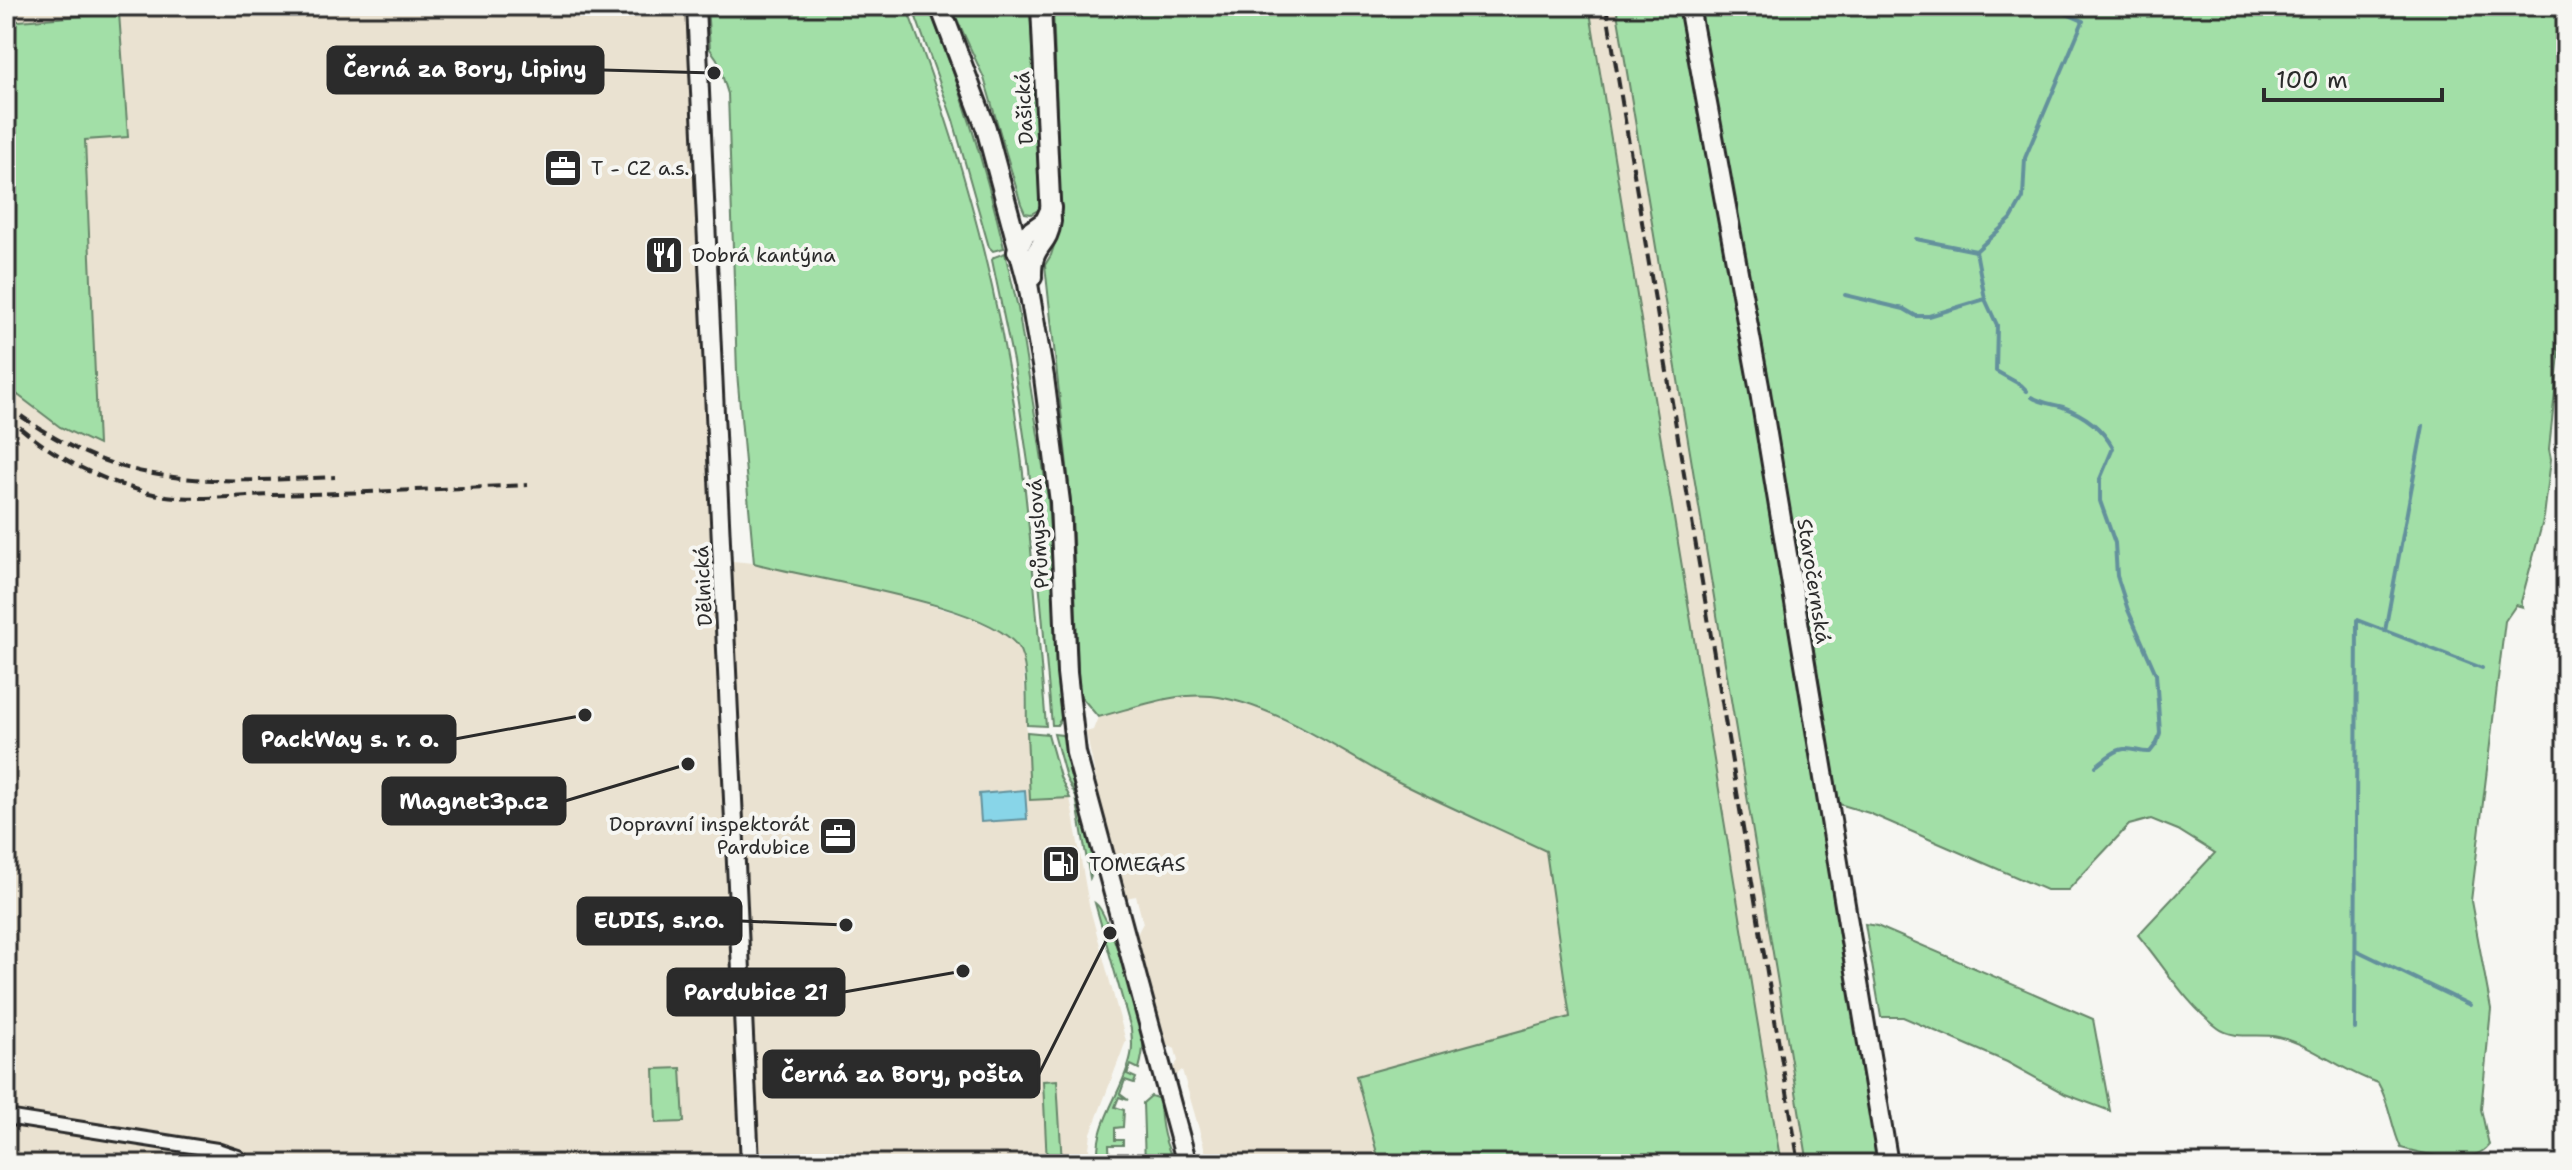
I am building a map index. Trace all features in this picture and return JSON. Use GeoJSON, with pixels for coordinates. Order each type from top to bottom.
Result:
{"type":"FeatureCollection","features":[{"type":"Feature","properties":{"kind":"main road","name":"Průmyslová"},"geometry":{"type":"LineString","coordinates":[[938,6],[967,95],[993,191],[1012,239],[1034,311],[1060,502],[1065,616]]}},
{"type":"Feature","properties":{"kind":"main road","name":"Průmyslová"},"geometry":{"type":"LineString","coordinates":[[938,6],[976,97],[1012,220],[1014,270],[1060,538],[1065,616]]}},
{"type":"Feature","properties":{"kind":"main road","name":"Dašická"},"geometry":{"type":"LineString","coordinates":[[1034,311],[1032,259],[1037,237],[1050,232],[1051,208],[1041,6]]}},
{"type":"Feature","properties":{"kind":"main road","name":"Staročernská"},"geometry":{"type":"LineString","coordinates":[[1689,6],[1759,386],[1888,1164]]}},
{"type":"Feature","properties":{"kind":"main road"},"geometry":{"type":"LineString","coordinates":[[1012,220],[1037,237],[1030,249],[1014,248]]}},
{"type":"Feature","properties":{"kind":"main road"},"geometry":{"type":"LineString","coordinates":[[1065,616],[1075,750],[1187,1164]]}},
{"type":"Feature","properties":{"kind":"street","name":"Dělnická"},"geometry":{"type":"LineString","coordinates":[[696,6],[750,1164]]}},
{"type":"Feature","properties":{"kind":"street"},"geometry":{"type":"LineString","coordinates":[[6,1117],[217,1150],[231,1153],[245,1164]]}},
{"type":"Feature","properties":{"kind":"shaded area"},"geometry":{"type":"Polygon","coordinates":[[[6,6],[686,6],[711,559],[754,563],[876,588],[971,618],[1005,634],[1016,644],[1023,656],[1030,799],[1070,798],[1089,905],[1126,1041],[1091,1133],[1091,1164],[6,1164],[6,6]]]}},
{"type":"Feature","properties":{"kind":"shaded area"},"geometry":{"type":"Polygon","coordinates":[[[1589,6],[1616,6],[1808,1164],[1781,1164],[1589,6]]]}},
{"type":"Feature","properties":{"kind":"shaded area"},"geometry":{"type":"Polygon","coordinates":[[[1214,696],[1264,710],[1460,813],[1546,851],[1570,1017],[1357,1076],[1380,1164],[1209,1164],[1182,1070],[1175,1076],[1173,1068],[1178,1061],[1175,1049],[1167,1045],[1136,936],[1143,923],[1136,896],[1126,898],[1104,817],[1086,732],[1093,730],[1098,717],[1175,697],[1214,696]]]}},
{"type":"Feature","properties":{"kind":"green space"},"geometry":{"type":"Polygon","coordinates":[[[707,6],[906,6],[972,206],[1007,359],[1025,489],[1046,726],[1027,725],[1022,654],[1001,631],[936,605],[754,563],[737,373],[728,94],[717,59],[710,49],[707,6]]]}},
{"type":"Feature","properties":{"kind":"green space"},"geometry":{"type":"Polygon","coordinates":[[[912,6],[928,6],[940,35],[971,126],[1004,248],[993,251],[989,247],[953,120],[912,6]]]}},
{"type":"Feature","properties":{"kind":"green space"},"geometry":{"type":"Polygon","coordinates":[[[951,6],[1030,6],[1040,209],[1031,214],[1025,213],[1021,204],[984,78],[951,6]]]}},
{"type":"Feature","properties":{"kind":"green space"},"geometry":{"type":"Polygon","coordinates":[[[1053,6],[1589,6],[1781,1164],[1380,1164],[1356,1076],[1570,1017],[1546,851],[1407,786],[1280,717],[1234,700],[1183,696],[1098,717],[1079,694],[1072,511],[1045,265],[1061,224],[1053,6]]]}},
{"type":"Feature","properties":{"kind":"green space"},"geometry":{"type":"Polygon","coordinates":[[[1616,6],[1679,6],[1750,388],[1878,1164],[1808,1164],[1616,6]]]}},
{"type":"Feature","properties":{"kind":"green space"},"geometry":{"type":"Polygon","coordinates":[[[1699,6],[2566,6],[2566,264],[2557,342],[2559,354],[2549,449],[2551,459],[2544,517],[2521,602],[2523,607],[2516,605],[2505,621],[2471,901],[2491,1009],[2481,1109],[2489,1145],[2481,1152],[2460,1158],[2401,1148],[2378,1083],[2291,1041],[2224,1032],[2196,1008],[2138,935],[2215,853],[2178,830],[2151,819],[2129,825],[2068,890],[2046,890],[1869,813],[1839,804],[1769,384],[1699,6]]]}},
{"type":"Feature","properties":{"kind":"green space"},"geometry":{"type":"Polygon","coordinates":[[[119,13],[128,137],[85,140],[98,445],[60,427],[6,386],[6,22],[119,13]]]}},
{"type":"Feature","properties":{"kind":"green space"},"geometry":{"type":"Polygon","coordinates":[[[1005,253],[1018,308],[1048,498],[1062,717],[1057,725],[1052,725],[1029,469],[1013,361],[992,260],[1005,253]]]}},
{"type":"Feature","properties":{"kind":"green space"},"geometry":{"type":"Polygon","coordinates":[[[1027,732],[1048,734],[1060,777],[1070,798],[1030,800],[1027,732]]]}},
{"type":"Feature","properties":{"kind":"green space"},"geometry":{"type":"Polygon","coordinates":[[[1054,734],[1062,735],[1066,743],[1089,833],[1092,851],[1090,878],[1076,797],[1066,778],[1054,734]]]}},
{"type":"Feature","properties":{"kind":"green space"},"geometry":{"type":"Polygon","coordinates":[[[1095,903],[1108,925],[1123,966],[1143,1042],[1139,1069],[1131,1065],[1127,1074],[1136,1078],[1134,1083],[1125,1080],[1120,1094],[1128,1100],[1119,1097],[1115,1107],[1124,1110],[1123,1127],[1115,1128],[1115,1140],[1123,1140],[1123,1145],[1109,1145],[1110,1164],[1099,1164],[1100,1135],[1127,1069],[1132,1039],[1095,903]]]}},
{"type":"Feature","properties":{"kind":"green space"},"geometry":{"type":"Polygon","coordinates":[[[1865,924],[1877,926],[2093,1019],[2110,1111],[2065,1094],[2007,1062],[1903,1017],[1881,1017],[1865,924]]]}},
{"type":"Feature","properties":{"kind":"green space"},"geometry":{"type":"Polygon","coordinates":[[[681,1068],[684,1122],[656,1123],[654,1069],[681,1068]]]}},
{"type":"Feature","properties":{"kind":"green space"},"geometry":{"type":"Polygon","coordinates":[[[1057,1080],[1062,1164],[1047,1164],[1043,1081],[1057,1080]]]}},
{"type":"Feature","properties":{"kind":"green space"},"geometry":{"type":"Polygon","coordinates":[[[1151,1096],[1160,1099],[1164,1133],[1176,1164],[1161,1164],[1159,1154],[1148,1156],[1149,1164],[1145,1164],[1143,1103],[1151,1096]]]}},
{"type":"Feature","properties":{"kind":"water"},"geometry":{"type":"Polygon","coordinates":[[[1025,790],[1027,819],[981,822],[979,794],[1025,790]]]}},
{"type":"Feature","properties":{"kind":"waterway"},"geometry":{"type":"LineString","coordinates":[[2027,391],[1996,371],[1997,325],[1985,299],[1976,251],[2011,219],[2023,198],[2025,158],[2083,21],[2048,6]]}},
{"type":"Feature","properties":{"kind":"waterway"},"geometry":{"type":"LineString","coordinates":[[2136,6],[2147,11]]}},
{"type":"Feature","properties":{"kind":"waterway"},"geometry":{"type":"LineString","coordinates":[[1916,239],[1976,251]]}},
{"type":"Feature","properties":{"kind":"waterway"},"geometry":{"type":"LineString","coordinates":[[1845,295],[1904,309],[1916,316],[1929,316],[1985,299]]}},
{"type":"Feature","properties":{"kind":"waterway"},"geometry":{"type":"LineString","coordinates":[[2032,397],[2086,418],[2104,434],[2113,448],[2100,479],[2100,501],[2115,543],[2117,576],[2128,610],[2156,674],[2160,733],[2157,743],[2150,752],[2120,750],[2096,766]]}},
{"type":"Feature","properties":{"kind":"waterway"},"geometry":{"type":"LineString","coordinates":[[2385,631],[2423,426]]}},
{"type":"Feature","properties":{"kind":"waterway"},"geometry":{"type":"LineString","coordinates":[[2355,1029],[2357,620],[2482,668]]}},
{"type":"Feature","properties":{"kind":"waterway"},"geometry":{"type":"LineString","coordinates":[[2356,950],[2470,1005]]}},
{"type":"Feature","properties":{"kind":"railway"},"geometry":{"type":"LineString","coordinates":[[1606,6],[1799,1164]]}},
{"type":"Feature","properties":{"kind":"railway"},"geometry":{"type":"LineString","coordinates":[[6,415],[21,429],[72,463],[129,487],[164,496],[210,498],[528,485]]}},
{"type":"Feature","properties":{"kind":"railway"},"geometry":{"type":"LineString","coordinates":[[21,416],[60,441],[135,470],[209,480],[335,477]]}},
{"type":"Feature","properties":{"kind":"place","name":"Černá za Bory, Lipiny"},"geometry":{"type":"Point","coordinates":[714,73]}},
{"type":"Feature","properties":{"kind":"place","name":"T - CZ a.s."},"geometry":{"type":"Point","coordinates":[563,168]}},
{"type":"Feature","properties":{"kind":"place","name":"Dobrá kantýna"},"geometry":{"type":"Point","coordinates":[664,255]}},
{"type":"Feature","properties":{"kind":"place","name":"PackWay s. r. o."},"geometry":{"type":"Point","coordinates":[585,715]}},
{"type":"Feature","properties":{"kind":"place","name":"Magnet3p.cz"},"geometry":{"type":"Point","coordinates":[688,764]}},
{"type":"Feature","properties":{"kind":"place","name":"Dopravní inspektorát Pardubice"},"geometry":{"type":"Point","coordinates":[838,836]}},
{"type":"Feature","properties":{"kind":"place","name":"TOMEGAS"},"geometry":{"type":"Point","coordinates":[1061,864]}},
{"type":"Feature","properties":{"kind":"place","name":"ELDIS, s.r.o."},"geometry":{"type":"Point","coordinates":[846,925]}},
{"type":"Feature","properties":{"kind":"place","name":"Černá za Bory, pošta"},"geometry":{"type":"Point","coordinates":[1110,933]}},
{"type":"Feature","properties":{"kind":"place","name":"Pardubice 21"},"geometry":{"type":"Point","coordinates":[963,971]}}]}
